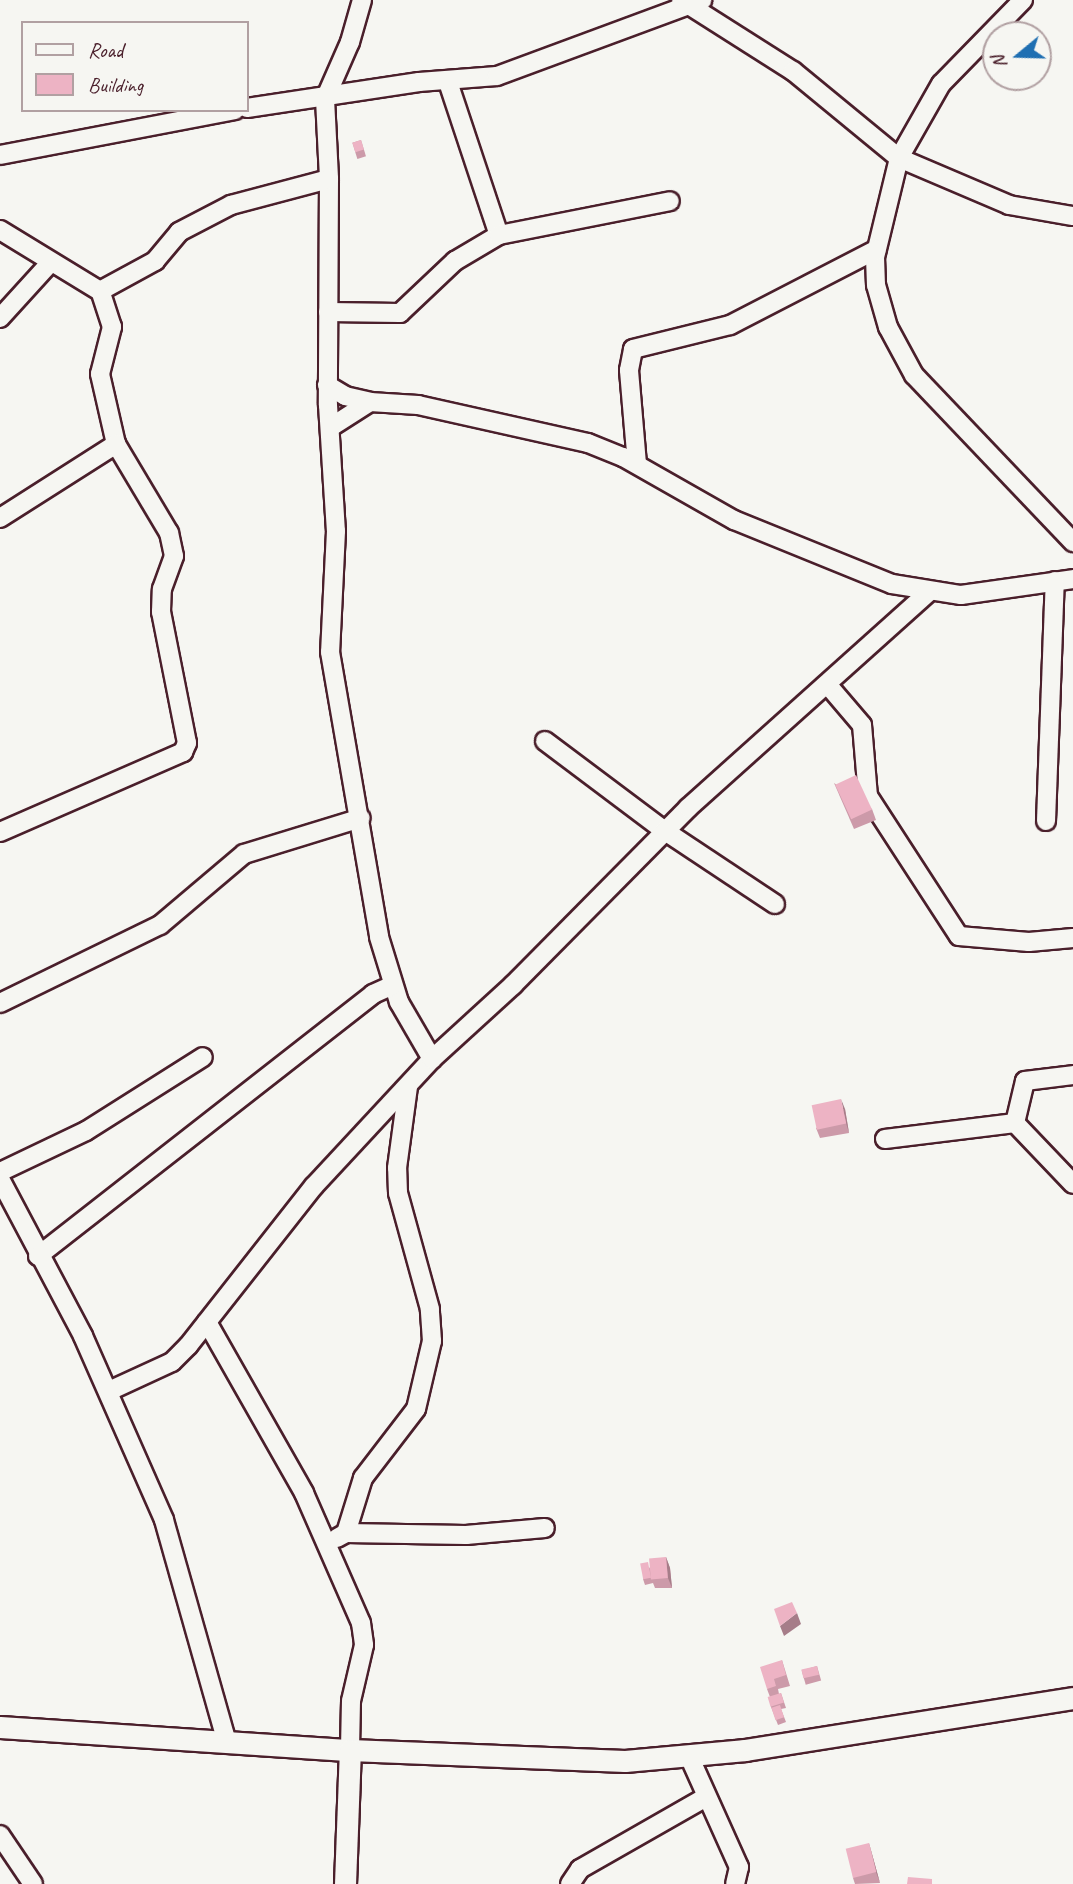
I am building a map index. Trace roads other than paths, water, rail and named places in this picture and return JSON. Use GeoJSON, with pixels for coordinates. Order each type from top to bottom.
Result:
{"type":"FeatureCollection","features":[{"type":"Feature","properties":{"kind":"street"},"geometry":{"type":"LineString","coordinates":[[362,0],[350,42],[325,99],[330,180],[327,385],[336,531],[330,652],[361,818],[371,898],[393,985],[432,1059]]}},
{"type":"Feature","properties":{"kind":"street"},"geometry":{"type":"LineString","coordinates":[[1023,0],[941,84],[900,158],[877,249],[876,285],[888,327],[914,375],[1073,541]]}},
{"type":"Feature","properties":{"kind":"street"},"geometry":{"type":"LineString","coordinates":[[248,108],[448,82],[523,68],[689,2],[793,72],[900,158],[1009,205],[1073,216]]}},
{"type":"Feature","properties":{"kind":"street"},"geometry":{"type":"LineString","coordinates":[[448,82],[499,236]]}},
{"type":"Feature","properties":{"kind":"street"},"geometry":{"type":"LineString","coordinates":[[0,155],[225,112]]}},
{"type":"Feature","properties":{"kind":"street"},"geometry":{"type":"LineString","coordinates":[[100,291],[155,261],[179,232],[231,205],[330,180]]}},
{"type":"Feature","properties":{"kind":"street"},"geometry":{"type":"LineString","coordinates":[[328,312],[400,313],[455,261],[499,236],[670,201]]}},
{"type":"Feature","properties":{"kind":"street"},"geometry":{"type":"LineString","coordinates":[[0,230],[50,263],[100,291],[112,327],[100,374],[116,444],[169,533],[174,556],[162,589],[160,612],[187,743],[183,752],[0,832]]}},
{"type":"Feature","properties":{"kind":"street"},"geometry":{"type":"LineString","coordinates":[[637,464],[629,370],[633,349],[730,325],[877,249]]}},
{"type":"Feature","properties":{"kind":"street"},"geometry":{"type":"LineString","coordinates":[[0,318],[50,263]]}},
{"type":"Feature","properties":{"kind":"street"},"geometry":{"type":"LineString","coordinates":[[327,385],[345,396],[370,402],[418,405],[536,429],[588,443],[637,464],[734,520],[892,584],[961,595],[1064,580],[1046,821]]}},
{"type":"Feature","properties":{"kind":"street"},"geometry":{"type":"LineString","coordinates":[[331,427],[370,402]]}},
{"type":"Feature","properties":{"kind":"street"},"geometry":{"type":"LineString","coordinates":[[0,518],[116,444]]}},
{"type":"Feature","properties":{"kind":"street"},"geometry":{"type":"LineString","coordinates":[[109,1391],[172,1362],[207,1322],[314,1186],[432,1059],[513,985],[665,831],[930,591]]}},
{"type":"Feature","properties":{"kind":"street"},"geometry":{"type":"LineString","coordinates":[[827,684],[862,725],[868,796],[959,936],[1029,942],[1073,938]]}},
{"type":"Feature","properties":{"kind":"street"},"geometry":{"type":"LineString","coordinates":[[545,741],[665,831],[775,904]]}},
{"type":"Feature","properties":{"kind":"street"},"geometry":{"type":"LineString","coordinates":[[0,1003],[160,925],[244,854],[361,818]]}},
{"type":"Feature","properties":{"kind":"street"},"geometry":{"type":"LineString","coordinates":[[38,1256],[373,994],[393,985]]}},
{"type":"Feature","properties":{"kind":"street"},"geometry":{"type":"LineString","coordinates":[[0,1172],[86,1131],[203,1057]]}},
{"type":"Feature","properties":{"kind":"street"},"geometry":{"type":"LineString","coordinates":[[1015,1124],[1025,1081],[1073,1075]]}},
{"type":"Feature","properties":{"kind":"street"},"geometry":{"type":"LineString","coordinates":[[345,1533],[363,1478],[416,1409],[432,1341],[427,1296],[398,1193],[397,1168],[408,1087]]}},
{"type":"Feature","properties":{"kind":"street"},"geometry":{"type":"LineString","coordinates":[[885,1139],[1015,1124]]}},
{"type":"Feature","properties":{"kind":"street"},"geometry":{"type":"LineString","coordinates":[[1015,1124],[1073,1184]]}},
{"type":"Feature","properties":{"kind":"street"},"geometry":{"type":"LineString","coordinates":[[0,1179],[109,1391],[164,1520],[226,1739]]}},
{"type":"Feature","properties":{"kind":"street"},"geometry":{"type":"LineString","coordinates":[[207,1322],[329,1543],[364,1634],[351,1701],[345,1884]]}},
{"type":"Feature","properties":{"kind":"street"},"geometry":{"type":"LineString","coordinates":[[329,1543],[345,1533],[466,1535],[545,1528]]}},
{"type":"Feature","properties":{"kind":"street"},"geometry":{"type":"LineString","coordinates":[[0,1727],[226,1739],[350,1750],[588,1762],[689,1756],[1072,1701]]}},
{"type":"Feature","properties":{"kind":"street"},"geometry":{"type":"LineString","coordinates":[[689,1756],[739,1867],[735,1884]]}},
{"type":"Feature","properties":{"kind":"street"},"geometry":{"type":"LineString","coordinates":[[570,1884],[580,1869],[706,1797]]}},
{"type":"Feature","properties":{"kind":"street"},"geometry":{"type":"LineString","coordinates":[[0,1835],[33,1884]]}}]}
